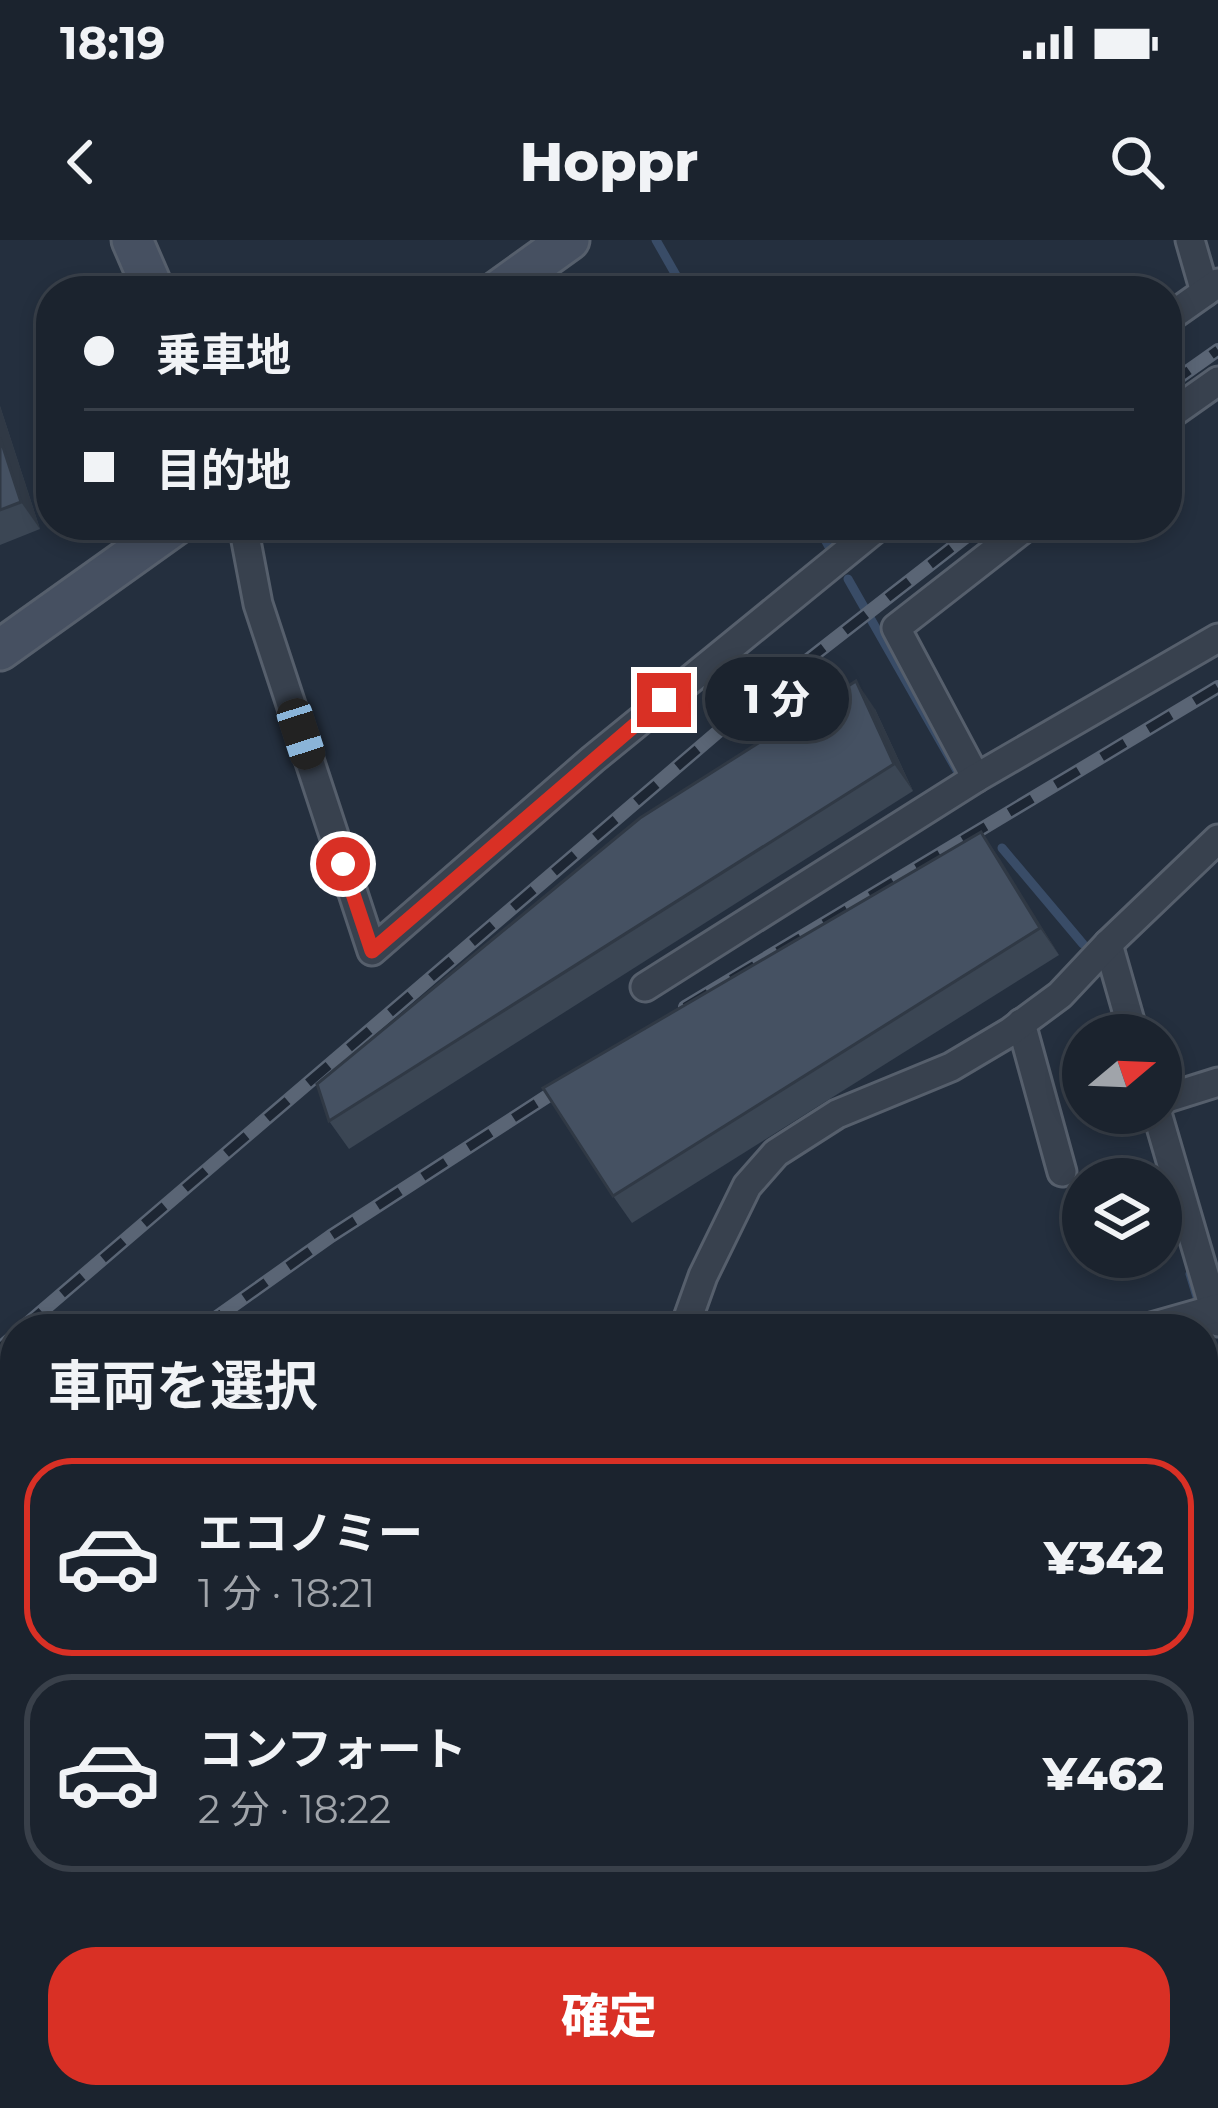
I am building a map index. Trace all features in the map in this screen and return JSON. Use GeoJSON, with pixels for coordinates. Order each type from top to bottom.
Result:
{"type":"FeatureCollection","features":[{"type":"Feature","properties":{"kind":"main road"},"geometry":{"type":"LineString","coordinates":[[132,240],[148,276]]}},
{"type":"Feature","properties":{"kind":"main road"},"geometry":{"type":"LineString","coordinates":[[519,276],[569,240]]}},
{"type":"Feature","properties":{"kind":"main road"},"geometry":{"type":"LineString","coordinates":[[0,650],[154,540]]}},
{"type":"Feature","properties":{"kind":"street"},"geometry":{"type":"LineString","coordinates":[[1182,308],[1211,288],[1190,240]]}},
{"type":"Feature","properties":{"kind":"street"},"geometry":{"type":"LineString","coordinates":[[1182,406],[1218,381]]}},
{"type":"Feature","properties":{"kind":"street"},"geometry":{"type":"LineString","coordinates":[[246,540],[258,604],[372,951],[592,759],[862,540]]}},
{"type":"Feature","properties":{"kind":"street"},"geometry":{"type":"LineString","coordinates":[[976,778],[896,628],[1009,540]]}},
{"type":"Feature","properties":{"kind":"street"},"geometry":{"type":"LineString","coordinates":[[645,987],[976,778],[1218,638]]}},
{"type":"Feature","properties":{"kind":"street"},"geometry":{"type":"LineString","coordinates":[[689,1314],[747,1186],[776,1153],[837,1114],[951,1067],[1021,1023],[1060,995],[1218,839]]}},
{"type":"Feature","properties":{"kind":"street"},"geometry":{"type":"LineString","coordinates":[[1108,944],[1128,1014]]}},
{"type":"Feature","properties":{"kind":"street"},"geometry":{"type":"LineString","coordinates":[[1021,1023],[1062,1172]]}},
{"type":"Feature","properties":{"kind":"street"},"geometry":{"type":"LineString","coordinates":[[1182,1093],[1218,1082]]}},
{"type":"Feature","properties":{"kind":"street"},"geometry":{"type":"LineString","coordinates":[[1163,1134],[1217,1313]]}},
{"type":"Feature","properties":{"kind":"building"},"geometry":{"type":"Polygon","coordinates":[[[0,438],[21,502],[0,510],[0,438]]]}},
{"type":"Feature","properties":{"kind":"building"},"geometry":{"type":"Polygon","coordinates":[[[856,681],[894,764],[329,1121],[317,1084],[640,818],[856,681]]]}},
{"type":"Feature","properties":{"kind":"building"},"geometry":{"type":"Polygon","coordinates":[[[981,832],[1040,928],[613,1196],[543,1088],[981,832]]]}},
{"type":"Feature","properties":{"kind":"waterway"},"geometry":{"type":"LineString","coordinates":[[656,240],[676,276]]}},
{"type":"Feature","properties":{"kind":"waterway"},"geometry":{"type":"LineString","coordinates":[[825,540],[833,554]]}},
{"type":"Feature","properties":{"kind":"waterway"},"geometry":{"type":"LineString","coordinates":[[848,579],[959,774]]}},
{"type":"Feature","properties":{"kind":"waterway"},"geometry":{"type":"LineString","coordinates":[[1002,848],[1083,944]]}},
{"type":"Feature","properties":{"kind":"waterway"},"geometry":{"type":"LineString","coordinates":[[1190,1274],[1197,1297]]}},
{"type":"Feature","properties":{"kind":"railway"},"geometry":{"type":"LineString","coordinates":[[1182,375],[1218,350]]}},
{"type":"Feature","properties":{"kind":"railway"},"geometry":{"type":"LineString","coordinates":[[39,1314],[741,712],[962,540]]}},
{"type":"Feature","properties":{"kind":"railway"},"geometry":{"type":"LineString","coordinates":[[685,1007],[1218,687]]}},
{"type":"Feature","properties":{"kind":"railway"},"geometry":{"type":"LineString","coordinates":[[221,1314],[331,1236],[574,1079]]}},
{"type":"Feature","properties":{"kind":"route"},"geometry":{"type":"LineString","coordinates":[[343,864],[372,951],[664,700]]}}]}
